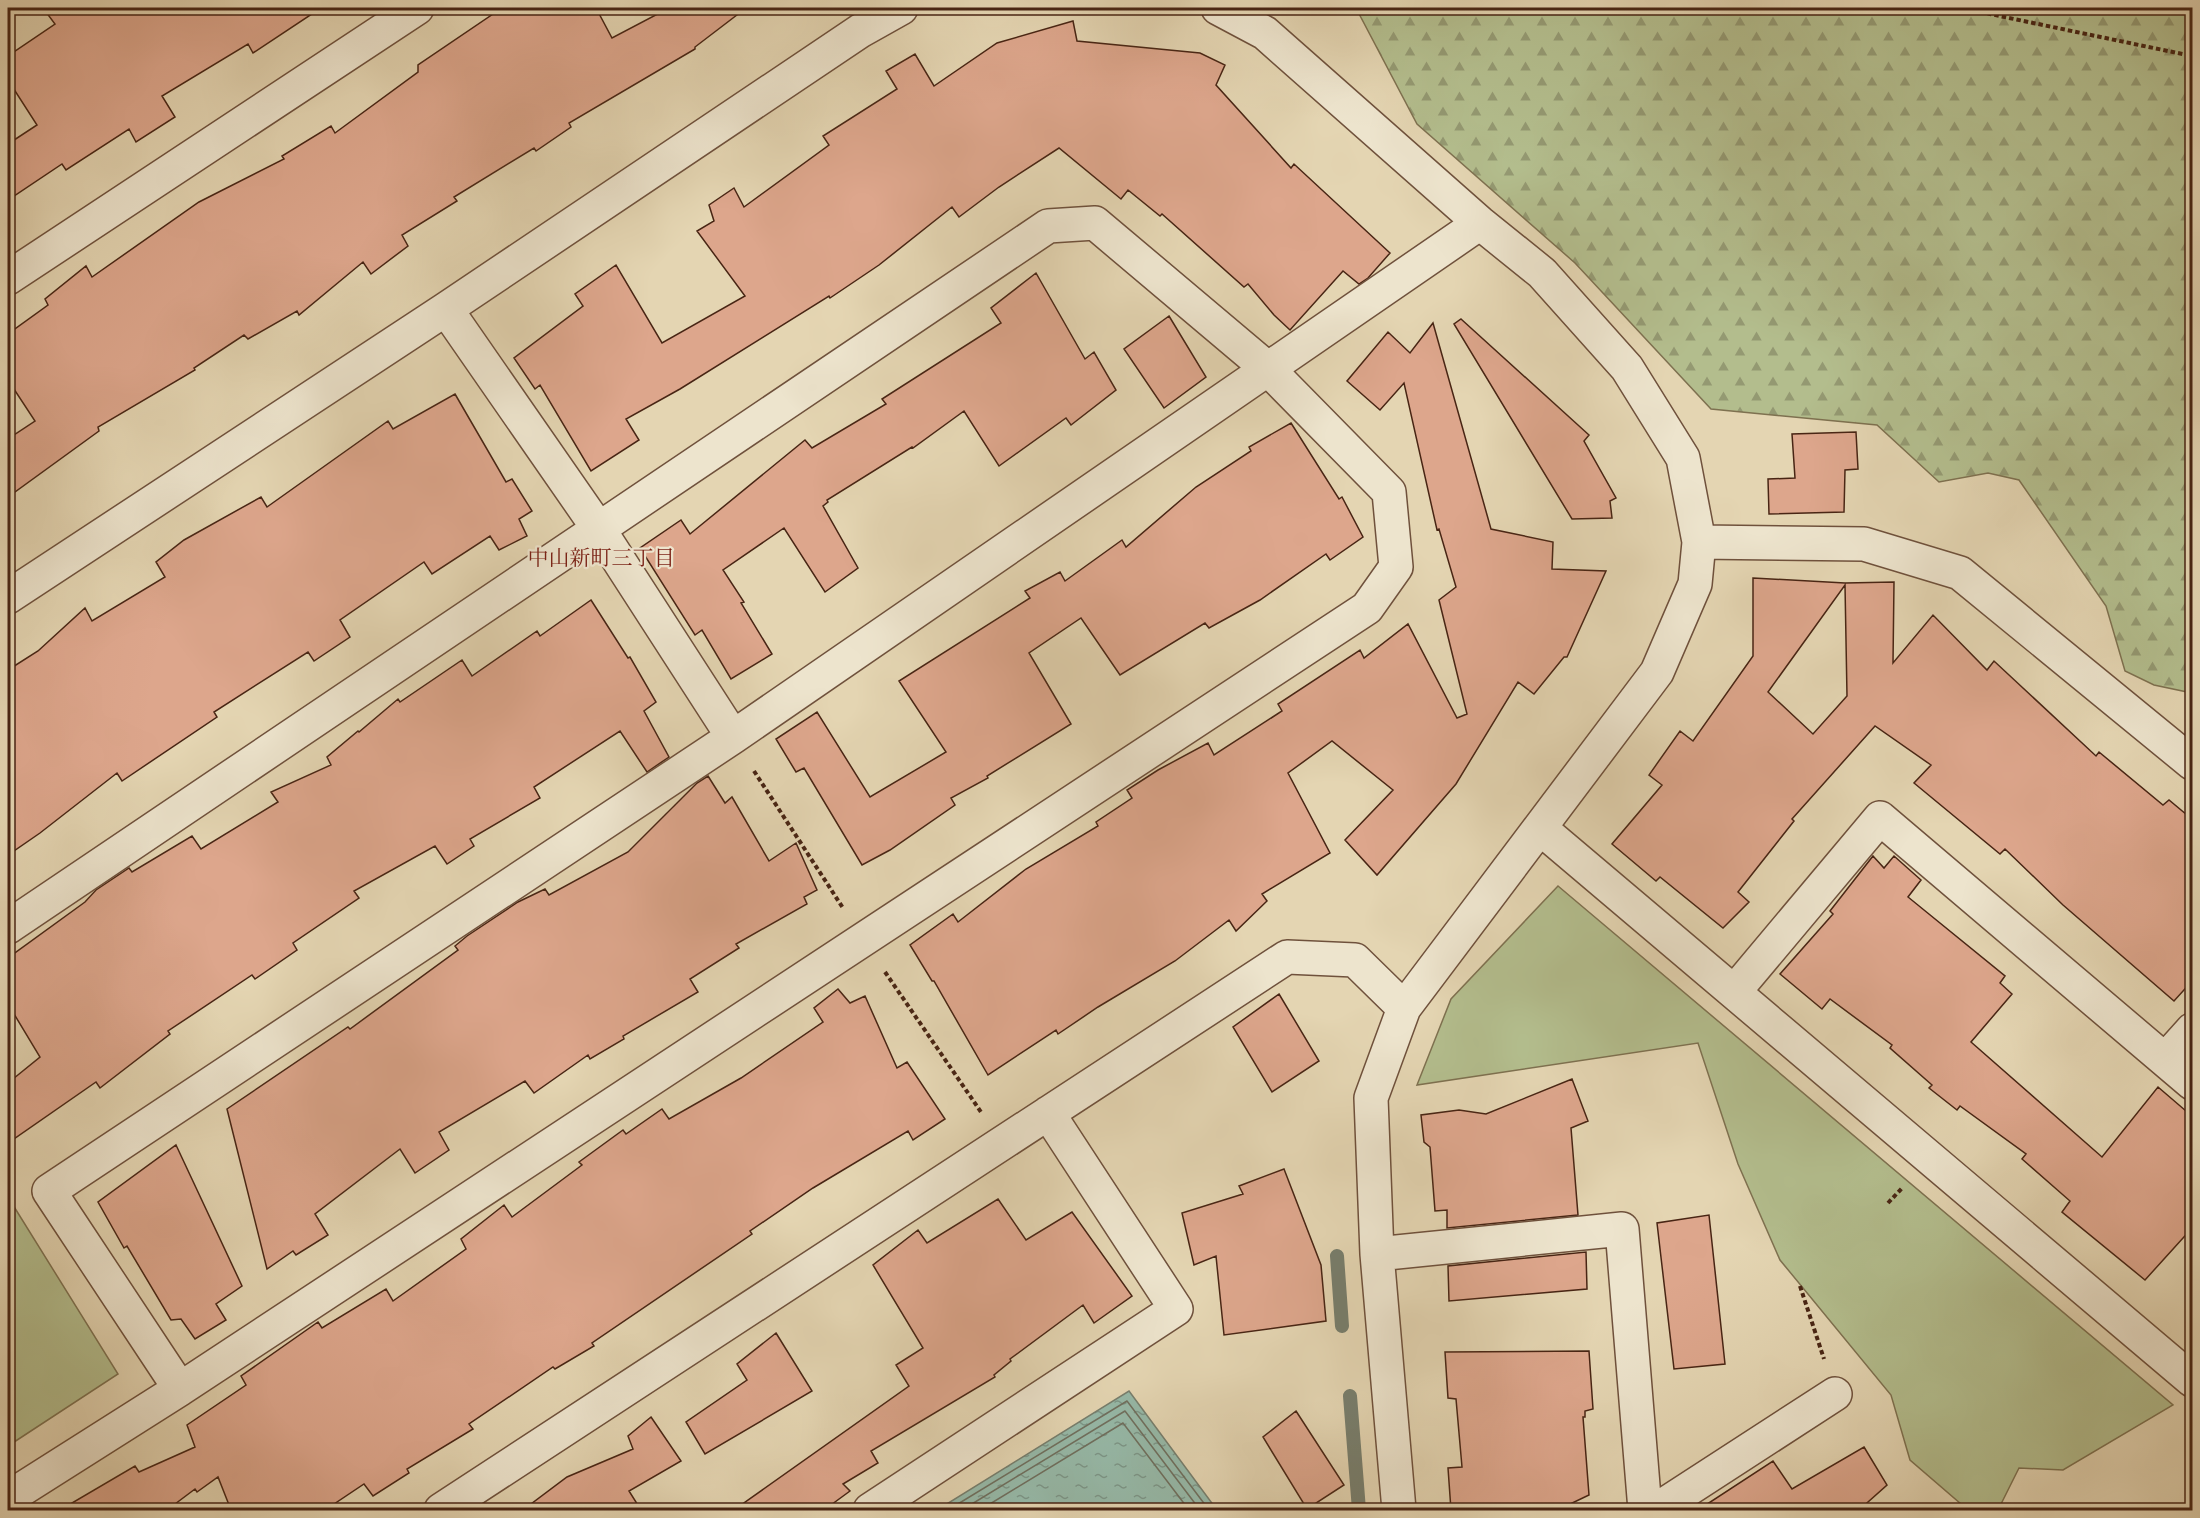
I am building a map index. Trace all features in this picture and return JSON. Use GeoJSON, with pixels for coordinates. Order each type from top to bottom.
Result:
{"type":"FeatureCollection","features":[{"type":"Feature","properties":{"kind":"street"},"geometry":{"type":"LineString","coordinates":[[8,278],[417,8]]}},
{"type":"Feature","properties":{"kind":"street"},"geometry":{"type":"LineString","coordinates":[[8,597],[446,309],[860,31],[901,8]]}},
{"type":"Feature","properties":{"kind":"street"},"geometry":{"type":"LineString","coordinates":[[1218,8],[1265,33],[1480,223],[1542,273],[1627,368],[1683,458],[1699,542],[1695,584],[1657,672],[1404,1008],[1371,1098],[1377,1254],[1399,1510]]}},
{"type":"Feature","properties":{"kind":"street"},"geometry":{"type":"LineString","coordinates":[[8,927],[1048,226],[1095,223],[1268,369],[1389,492],[1396,567],[1367,608],[180,1389],[8,1498]]}},
{"type":"Feature","properties":{"kind":"street"},"geometry":{"type":"LineString","coordinates":[[180,1389],[49,1191],[733,737],[1480,223]]}},
{"type":"Feature","properties":{"kind":"street"},"geometry":{"type":"LineString","coordinates":[[446,309],[598,528],[733,737]]}},
{"type":"Feature","properties":{"kind":"street"},"geometry":{"type":"LineString","coordinates":[[1699,542],[1864,544],[1960,573],[2193,764]]}},
{"type":"Feature","properties":{"kind":"street"},"geometry":{"type":"LineString","coordinates":[[1734,992],[1880,818],[2193,1083]]}},
{"type":"Feature","properties":{"kind":"street"},"geometry":{"type":"LineString","coordinates":[[1540,828],[2193,1380]]}},
{"type":"Feature","properties":{"kind":"street"},"geometry":{"type":"LineString","coordinates":[[441,1510],[1287,957],[1355,960],[1404,1008]]}},
{"type":"Feature","properties":{"kind":"street"},"geometry":{"type":"LineString","coordinates":[[2165,1059],[2193,1030]]}},
{"type":"Feature","properties":{"kind":"street"},"geometry":{"type":"LineString","coordinates":[[870,1510],[1176,1309],[1048,1113]]}},
{"type":"Feature","properties":{"kind":"street"},"geometry":{"type":"LineString","coordinates":[[1377,1254],[1622,1229],[1645,1510]]}},
{"type":"Feature","properties":{"kind":"street"},"geometry":{"type":"LineString","coordinates":[[1656,1510],[1835,1394]]}},
{"type":"Feature","properties":{"kind":"path"},"geometry":{"type":"LineString","coordinates":[[1973,8],[1990,14],[2193,56]]}},
{"type":"Feature","properties":{"kind":"path"},"geometry":{"type":"LineString","coordinates":[[1800,1286],[1835,1394]]}},
{"type":"Feature","properties":{"kind":"green space"},"geometry":{"type":"Polygon","coordinates":[[[1356,8],[2192,8],[2192,693],[2154,685],[2125,671],[2106,606],[2019,480],[1988,473],[1939,482],[1877,425],[1711,409],[1575,263],[1417,124],[1356,8]]]}},
{"type":"Feature","properties":{"kind":"green space"},"geometry":{"type":"Polygon","coordinates":[[[1558,886],[2173,1405],[2063,1470],[2019,1468],[1998,1510],[1968,1510],[1910,1460],[1891,1395],[1780,1260],[1738,1164],[1698,1043],[1417,1085],[1451,999],[1558,886]]]}},
{"type":"Feature","properties":{"kind":"green space"},"geometry":{"type":"Polygon","coordinates":[[[8,1197],[118,1374],[8,1446],[8,1197]]]}},
{"type":"Feature","properties":{"kind":"water"},"geometry":{"type":"Polygon","coordinates":[[[1129,1391],[1217,1510],[937,1510],[1129,1391]]]}},
{"type":"Feature","properties":{"kind":"building"},"geometry":{"type":"Polygon","coordinates":[[[43,8],[321,8],[253,53],[248,44],[162,96],[175,117],[136,142],[129,129],[66,170],[62,164],[8,200],[8,144],[37,125],[8,80],[8,56],[55,24],[43,8]]]}},
{"type":"Feature","properties":{"kind":"building"},"geometry":{"type":"Polygon","coordinates":[[[502,8],[596,8],[612,38],[669,8],[746,8],[695,49],[569,123],[571,127],[536,151],[534,148],[454,197],[457,201],[402,235],[408,246],[371,274],[363,262],[299,315],[297,311],[248,339],[244,335],[194,368],[195,370],[98,427],[99,431],[8,497],[8,439],[35,421],[8,380],[8,334],[48,305],[45,299],[86,266],[92,277],[199,202],[284,159],[282,156],[331,126],[335,133],[418,72],[418,65],[502,8]]]}},
{"type":"Feature","properties":{"kind":"building"},"geometry":{"type":"Polygon","coordinates":[[[1073,21],[1077,41],[1200,53],[1225,65],[1216,85],[1291,168],[1294,164],[1390,253],[1368,278],[1359,284],[1343,271],[1290,330],[1248,284],[1244,287],[1162,214],[1160,216],[1128,190],[1121,199],[1059,148],[999,187],[959,217],[952,207],[879,265],[830,298],[829,296],[680,389],[626,419],[639,440],[591,471],[540,385],[535,389],[514,358],[583,306],[575,294],[616,265],[662,343],[745,296],[697,231],[714,221],[709,205],[734,188],[744,207],[829,145],[823,136],[897,89],[886,71],[915,54],[934,86],[997,43],[1073,21]]]}},
{"type":"Feature","properties":{"kind":"building"},"geometry":{"type":"Polygon","coordinates":[[[1036,273],[1085,359],[1094,352],[1116,390],[1071,425],[1066,418],[999,466],[964,411],[913,448],[827,500],[828,502],[823,506],[858,568],[825,592],[784,528],[723,570],[744,602],[741,603],[772,654],[731,679],[702,630],[695,635],[640,548],[681,520],[690,534],[805,440],[812,448],[886,404],[882,399],[1001,323],[991,308],[1036,273]]]}},
{"type":"Feature","properties":{"kind":"building"},"geometry":{"type":"Polygon","coordinates":[[[1169,316],[1206,377],[1164,408],[1124,349],[1169,316]]]}},
{"type":"Feature","properties":{"kind":"building"},"geometry":{"type":"Polygon","coordinates":[[[1461,319],[1589,435],[1584,441],[1616,498],[1610,501],[1612,518],[1572,519],[1454,324],[1461,319]]]}},
{"type":"Feature","properties":{"kind":"building"},"geometry":{"type":"Polygon","coordinates":[[[1433,323],[1491,529],[1553,542],[1552,569],[1606,571],[1567,657],[1564,657],[1534,694],[1518,682],[1456,784],[1377,875],[1345,840],[1393,790],[1332,741],[1288,773],[1330,853],[1262,894],[1267,901],[1236,931],[1229,920],[1175,961],[1058,1034],[1056,1030],[988,1075],[934,981],[910,945],[953,914],[958,922],[1026,869],[1098,826],[1096,822],[1132,798],[1127,790],[1158,770],[1208,743],[1214,755],[1282,711],[1278,704],[1360,650],[1364,658],[1408,624],[1457,718],[1467,714],[1439,600],[1456,587],[1439,529],[1437,530],[1404,383],[1380,410],[1347,381],[1388,332],[1410,353],[1433,323]]]}},
{"type":"Feature","properties":{"kind":"building"},"geometry":{"type":"Polygon","coordinates":[[[455,394],[506,482],[512,479],[532,511],[519,519],[527,536],[499,550],[490,536],[432,574],[424,562],[340,620],[350,637],[314,661],[308,652],[214,712],[217,717],[122,781],[117,773],[8,855],[8,670],[38,651],[85,608],[92,621],[165,577],[156,562],[184,540],[261,497],[267,507],[388,421],[393,429],[455,394]]]}},
{"type":"Feature","properties":{"kind":"building"},"geometry":{"type":"Polygon","coordinates":[[[1291,423],[1339,499],[1342,497],[1363,537],[1330,560],[1326,554],[1260,600],[1209,628],[1205,623],[1120,675],[1081,618],[1029,653],[1071,724],[987,776],[988,778],[951,798],[955,805],[890,850],[862,865],[804,768],[796,772],[776,739],[817,712],[870,797],[946,752],[899,681],[1030,598],[1025,591],[1060,572],[1065,581],[1122,540],[1126,547],[1196,487],[1251,451],[1249,447],[1291,423]]]}},
{"type":"Feature","properties":{"kind":"building"},"geometry":{"type":"Polygon","coordinates":[[[1856,432],[1858,469],[1845,470],[1844,512],[1769,514],[1768,479],[1795,478],[1792,434],[1856,432]]]}},
{"type":"Feature","properties":{"kind":"building"},"geometry":{"type":"Polygon","coordinates":[[[1753,578],[1845,583],[1894,582],[1893,663],[1933,615],[1987,670],[1994,661],[2096,756],[2099,752],[2163,805],[2169,800],[2193,820],[2193,980],[2174,1001],[2063,905],[2005,849],[2000,854],[1914,783],[1931,765],[1875,726],[1792,819],[1794,821],[1738,892],[1749,902],[1723,928],[1660,877],[1656,881],[1612,844],[1662,785],[1649,775],[1680,731],[1693,741],[1753,656],[1753,578]],[[1845,585],[1768,692],[1813,734],[1847,696],[1845,585]]]}},
{"type":"Feature","properties":{"kind":"building"},"geometry":{"type":"Polygon","coordinates":[[[591,600],[628,658],[630,657],[656,702],[644,711],[669,757],[647,772],[620,731],[534,787],[540,798],[470,839],[474,846],[447,864],[435,846],[354,891],[359,898],[293,943],[297,950],[255,979],[252,975],[168,1031],[170,1034],[100,1088],[96,1082],[8,1143],[8,1083],[40,1057],[8,1004],[8,958],[85,902],[96,890],[129,868],[132,872],[192,836],[201,849],[278,802],[271,792],[331,765],[327,757],[398,699],[400,702],[462,660],[472,676],[537,631],[540,636],[591,600]]]}},
{"type":"Feature","properties":{"kind":"building"},"geometry":{"type":"Polygon","coordinates":[[[708,776],[725,803],[732,797],[769,861],[796,843],[817,890],[804,897],[807,904],[736,944],[739,948],[690,979],[698,992],[623,1036],[624,1039],[590,1059],[588,1055],[534,1093],[525,1081],[439,1132],[449,1150],[415,1173],[400,1149],[315,1214],[328,1235],[296,1255],[293,1251],[267,1269],[227,1109],[348,1027],[350,1029],[458,950],[455,946],[467,936],[518,902],[545,889],[549,895],[628,852],[697,783],[708,776]]]}},
{"type":"Feature","properties":{"kind":"building"},"geometry":{"type":"Polygon","coordinates":[[[1873,856],[1884,868],[1894,856],[1921,880],[1908,897],[2005,976],[2000,983],[2012,994],[1971,1042],[2102,1157],[2158,1087],[2193,1117],[2193,1227],[2145,1280],[2062,1212],[2070,1201],[2022,1159],[2026,1154],[1960,1106],[1957,1110],[1929,1088],[1932,1085],[1890,1048],[1892,1045],[1830,999],[1822,1009],[1780,974],[1833,914],[1830,911],[1873,856]]]}},
{"type":"Feature","properties":{"kind":"building"},"geometry":{"type":"Polygon","coordinates":[[[838,989],[850,1003],[865,996],[897,1068],[907,1062],[945,1119],[913,1140],[908,1131],[813,1188],[750,1231],[752,1234],[592,1343],[594,1346],[555,1369],[553,1367],[469,1424],[473,1429],[407,1469],[409,1473],[373,1496],[364,1484],[325,1510],[231,1510],[218,1477],[197,1492],[195,1489],[167,1510],[60,1510],[135,1466],[139,1472],[195,1447],[187,1425],[246,1385],[241,1376],[318,1322],[322,1328],[386,1289],[393,1301],[466,1249],[461,1239],[504,1205],[512,1217],[582,1165],[579,1162],[623,1130],[626,1134],[662,1109],[669,1119],[741,1078],[823,1022],[814,1008],[838,989]]]}},
{"type":"Feature","properties":{"kind":"building"},"geometry":{"type":"Polygon","coordinates":[[[1279,994],[1319,1061],[1272,1092],[1233,1027],[1279,994]]]}},
{"type":"Feature","properties":{"kind":"building"},"geometry":{"type":"Polygon","coordinates":[[[1572,1079],[1588,1121],[1571,1128],[1578,1215],[1447,1228],[1447,1210],[1435,1211],[1430,1147],[1424,1142],[1421,1115],[1459,1110],[1486,1114],[1572,1079]]]}},
{"type":"Feature","properties":{"kind":"building"},"geometry":{"type":"Polygon","coordinates":[[[176,1145],[242,1286],[216,1304],[226,1320],[195,1339],[181,1319],[171,1320],[127,1246],[124,1248],[98,1202],[176,1145]]]}},
{"type":"Feature","properties":{"kind":"building"},"geometry":{"type":"Polygon","coordinates":[[[1284,1169],[1321,1265],[1326,1321],[1224,1335],[1216,1256],[1194,1265],[1182,1213],[1243,1194],[1239,1186],[1284,1169]]]}},
{"type":"Feature","properties":{"kind":"building"},"geometry":{"type":"Polygon","coordinates":[[[998,1199],[1026,1240],[1072,1212],[1132,1296],[1094,1323],[1083,1305],[1010,1359],[1011,1361],[994,1375],[995,1377],[871,1451],[878,1463],[843,1484],[850,1491],[824,1510],[734,1510],[909,1386],[896,1365],[923,1348],[873,1265],[918,1230],[927,1243],[998,1199]]]}},
{"type":"Feature","properties":{"kind":"building"},"geometry":{"type":"Polygon","coordinates":[[[1709,1215],[1725,1364],[1674,1369],[1657,1223],[1709,1215]]]}},
{"type":"Feature","properties":{"kind":"building"},"geometry":{"type":"Polygon","coordinates":[[[1586,1252],[1587,1289],[1449,1301],[1448,1266],[1586,1252]]]}},
{"type":"Feature","properties":{"kind":"building"},"geometry":{"type":"Polygon","coordinates":[[[776,1333],[812,1391],[705,1454],[686,1422],[747,1380],[737,1364],[776,1333]]]}},
{"type":"Feature","properties":{"kind":"building"},"geometry":{"type":"Polygon","coordinates":[[[1589,1351],[1593,1409],[1585,1411],[1585,1417],[1583,1417],[1589,1495],[1566,1506],[1517,1510],[1451,1510],[1448,1468],[1462,1467],[1456,1399],[1448,1398],[1445,1352],[1589,1351]]]}},
{"type":"Feature","properties":{"kind":"building"},"geometry":{"type":"Polygon","coordinates":[[[1296,1411],[1344,1485],[1307,1509],[1263,1437],[1296,1411]]]}},
{"type":"Feature","properties":{"kind":"building"},"geometry":{"type":"Polygon","coordinates":[[[651,1417],[681,1461],[629,1491],[641,1510],[523,1510],[567,1477],[633,1449],[628,1436],[651,1417]]]}},
{"type":"Feature","properties":{"kind":"building"},"geometry":{"type":"Polygon","coordinates":[[[1864,1447],[1887,1485],[1859,1510],[1698,1510],[1773,1461],[1792,1489],[1864,1447]]]}},
{"type":"Feature","properties":{"kind":"waterway"},"geometry":{"type":"LineString","coordinates":[[1337,1256],[1342,1326]]}},
{"type":"Feature","properties":{"kind":"waterway"},"geometry":{"type":"LineString","coordinates":[[1350,1396],[1359,1510]]}},
{"type":"Feature","properties":{"kind":"district","name":"中山新町三丁目"},"geometry":{"type":"Point","coordinates":[601,558]}}]}
